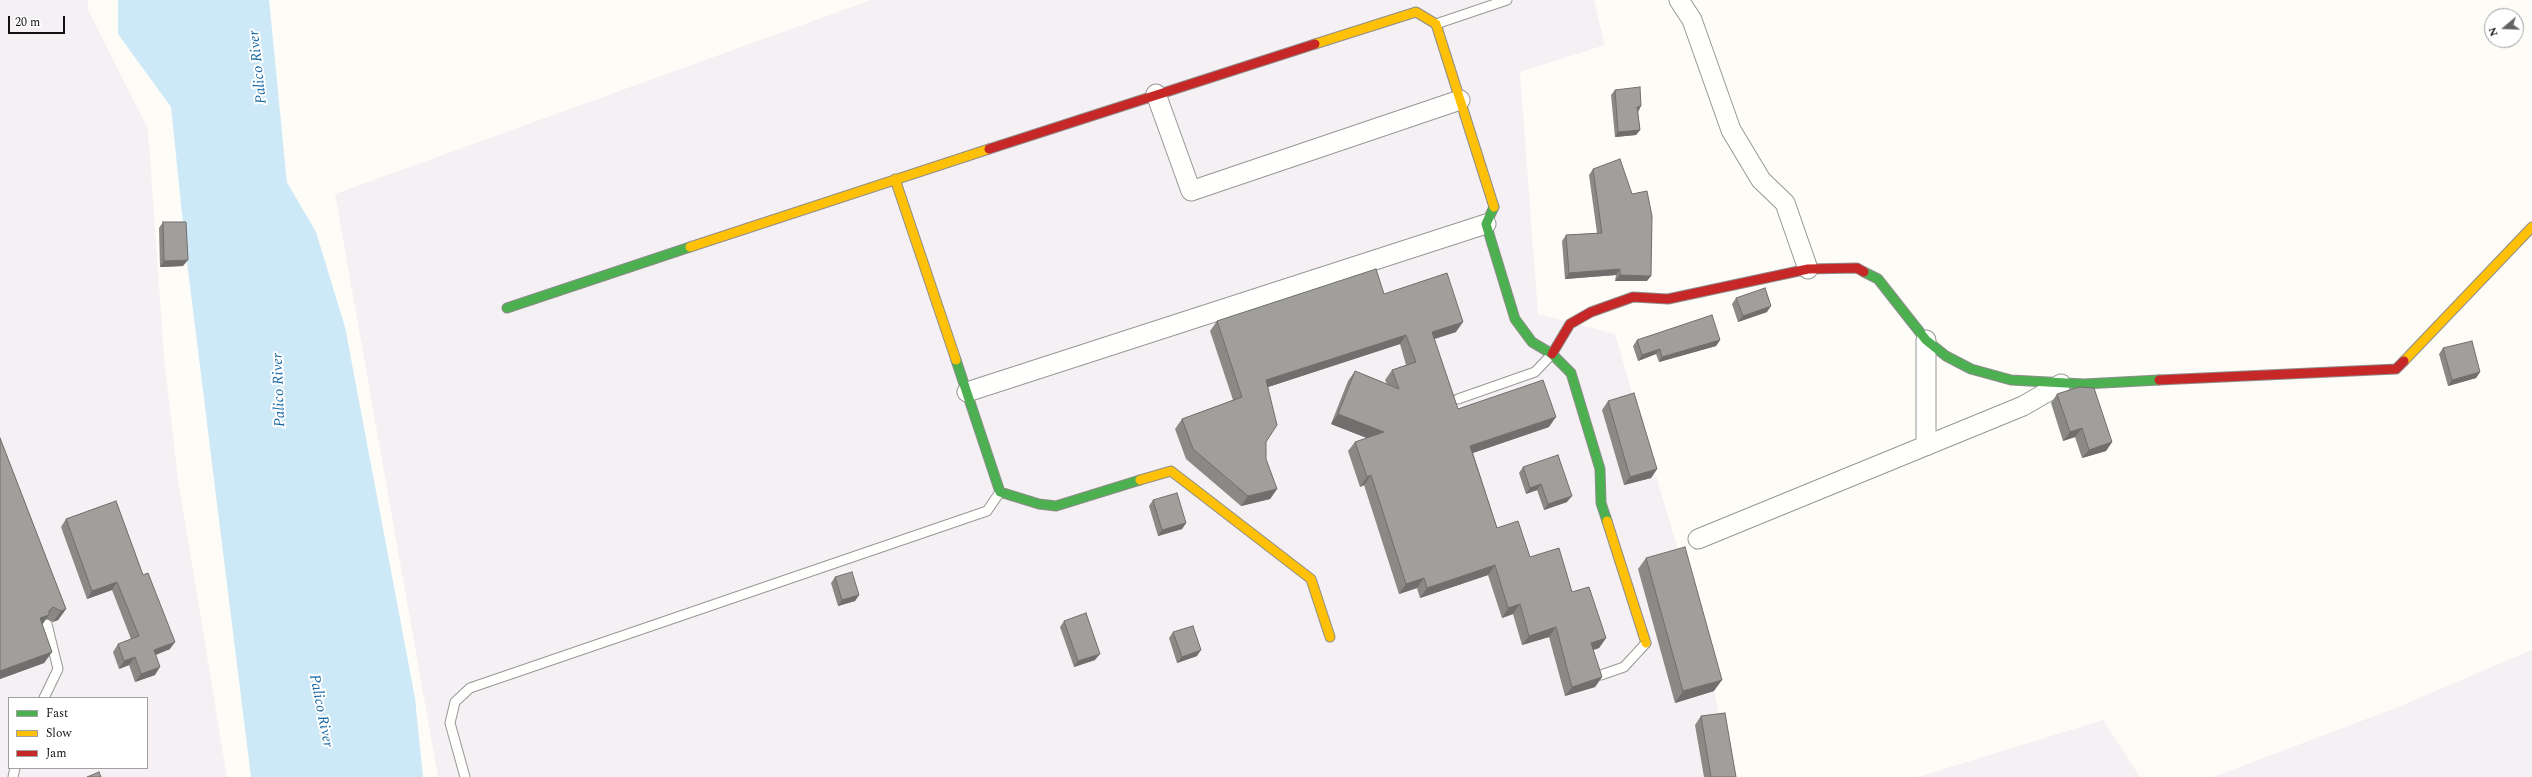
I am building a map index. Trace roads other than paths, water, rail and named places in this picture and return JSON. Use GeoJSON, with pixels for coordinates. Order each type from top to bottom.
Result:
{"type":"FeatureCollection","features":[{"type":"Feature","properties":{"kind":"street"},"geometry":{"type":"LineString","coordinates":[[1679,0],[1692,20],[1731,130],[1761,180],[1785,203],[1808,269]]}},
{"type":"Feature","properties":{"kind":"street"},"geometry":{"type":"LineString","coordinates":[[507,308],[1156,94],[1416,12],[1436,24],[1495,209],[1486,224],[966,392]]}},
{"type":"Feature","properties":{"kind":"street"},"geometry":{"type":"LineString","coordinates":[[1156,94],[1191,191],[1460,100]]}},
{"type":"Feature","properties":{"kind":"street"},"geometry":{"type":"LineString","coordinates":[[895,179],[1000,492],[1039,504],[1056,506],[1170,471],[1311,578],[1330,637]]}},
{"type":"Feature","properties":{"kind":"street"},"geometry":{"type":"LineString","coordinates":[[1486,224],[1515,319],[1532,342],[1552,354],[1571,373],[1600,469],[1601,503],[1646,643]]}},
{"type":"Feature","properties":{"kind":"street"},"geometry":{"type":"LineString","coordinates":[[1552,354],[1570,324],[1591,312],[1633,297],[1668,299],[1808,269],[1856,268],[1878,279],[1926,340],[1946,356],[1971,369],[2011,380],[2061,384],[2396,369],[2532,227]]}},
{"type":"Feature","properties":{"kind":"street"},"geometry":{"type":"LineString","coordinates":[[1926,340],[1926,446]]}},
{"type":"Feature","properties":{"kind":"street"},"geometry":{"type":"LineString","coordinates":[[1698,539],[2023,406],[2061,384]]}},
{"type":"Feature","properties":{"kind":"lane"},"geometry":{"type":"LineString","coordinates":[[1436,24],[1507,0]]}},
{"type":"Feature","properties":{"kind":"lane"},"geometry":{"type":"LineString","coordinates":[[1458,399],[1535,372],[1552,354]]}},
{"type":"Feature","properties":{"kind":"lane"},"geometry":{"type":"LineString","coordinates":[[465,777],[450,723],[455,702],[470,688],[987,511],[1000,492]]}},
{"type":"Feature","properties":{"kind":"lane"},"geometry":{"type":"LineString","coordinates":[[44,697],[58,669],[47,624]]}},
{"type":"Feature","properties":{"kind":"lane"},"geometry":{"type":"LineString","coordinates":[[1601,675],[1624,667],[1646,643]]}},
{"type":"Feature","properties":{"kind":"water"},"geometry":{"type":"Polygon","coordinates":[[[118,0],[259,0],[242,35],[254,126],[316,232],[345,327],[415,698],[423,777],[251,777],[187,262],[171,107],[118,34],[118,0]]]}},
{"type":"Feature","properties":{"kind":"waterway","name":"Palico River"},"geometry":{"type":"LineString","coordinates":[[252,0],[271,195]]}}]}
